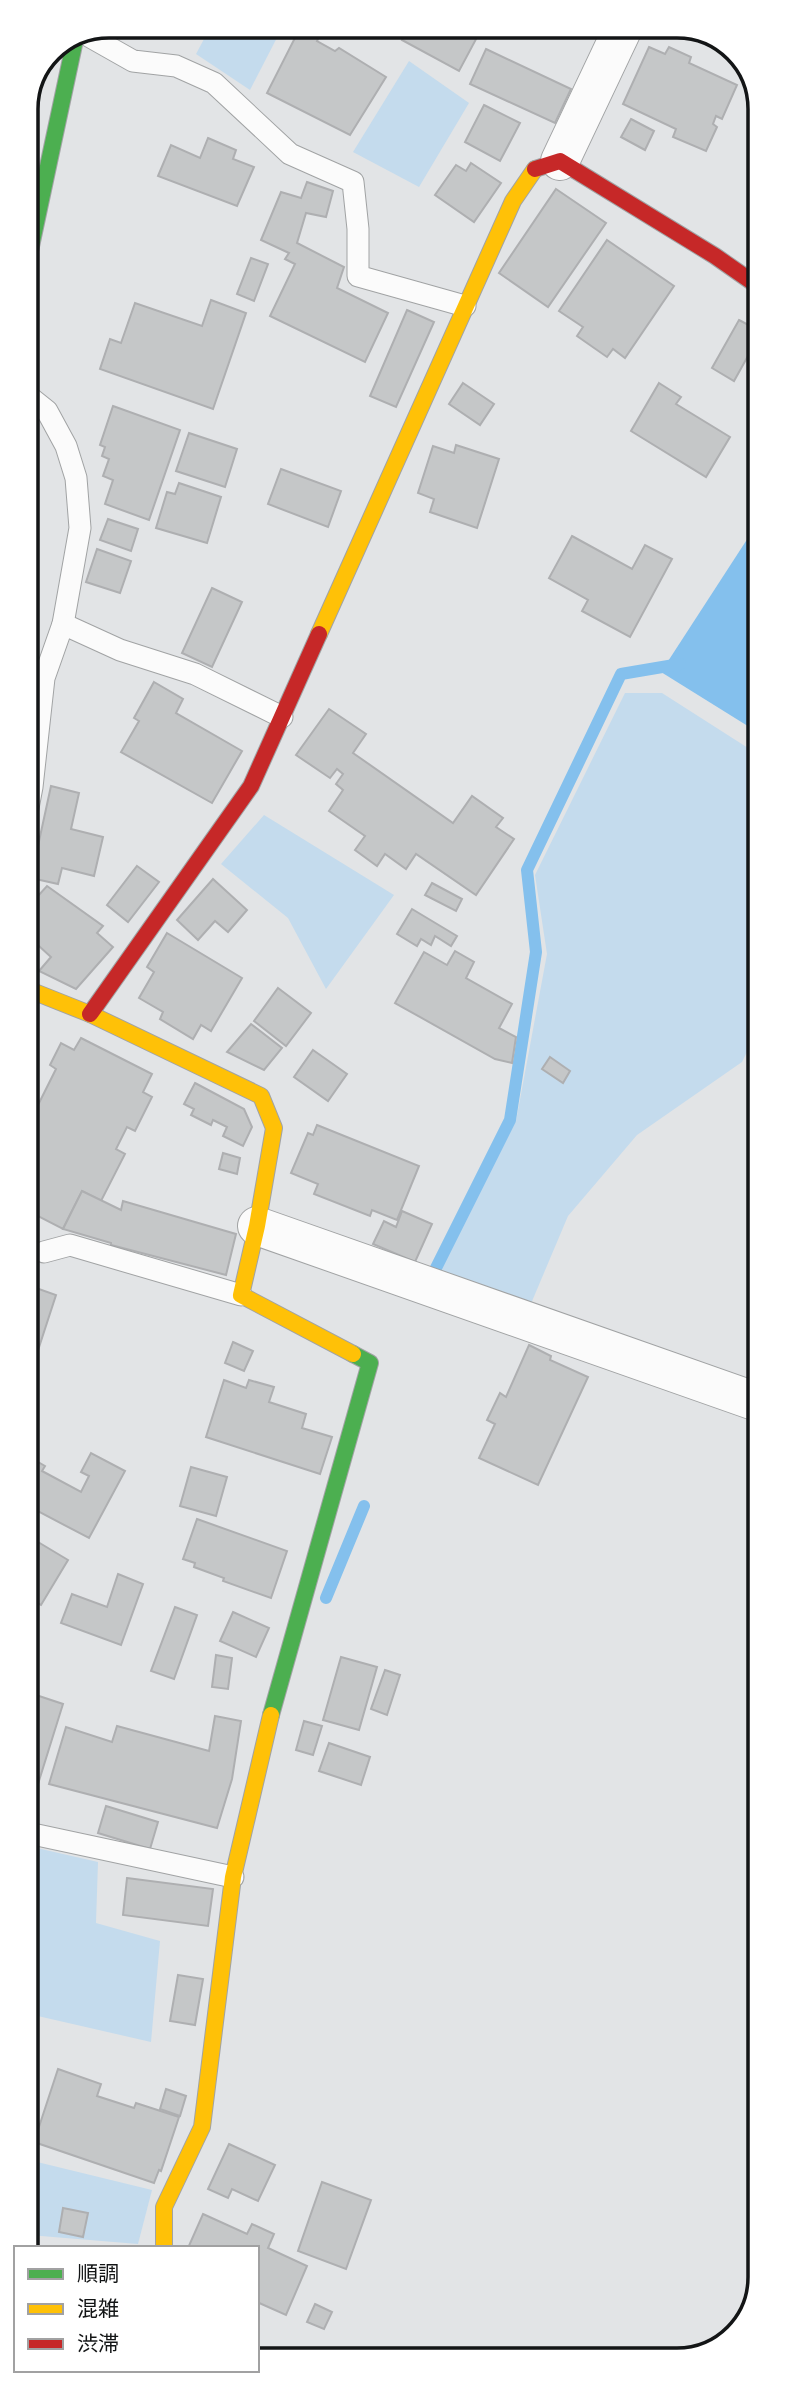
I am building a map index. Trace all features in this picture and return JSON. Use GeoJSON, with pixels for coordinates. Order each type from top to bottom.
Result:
{"type":"FeatureCollection","features":[{"type":"Feature","properties":{"kind":"street"},"geometry":{"type":"LineString","coordinates":[[560,161],[618,39]]}},
{"type":"Feature","properties":{"kind":"street"},"geometry":{"type":"LineString","coordinates":[[38,213],[73,48]]}},
{"type":"Feature","properties":{"kind":"street"},"geometry":{"type":"LineString","coordinates":[[90,1014],[251,786],[513,201],[536,167],[560,161],[748,279]]}},
{"type":"Feature","properties":{"kind":"street"},"geometry":{"type":"LineString","coordinates":[[38,993],[90,1014],[261,1096],[274,1128],[242,1295],[370,1363],[264,1739],[233,1877],[202,2127],[164,2207],[164,2246]]}},
{"type":"Feature","properties":{"kind":"street"},"geometry":{"type":"LineString","coordinates":[[257,1226],[748,1399]]}},
{"type":"Feature","properties":{"kind":"lane"},"geometry":{"type":"LineString","coordinates":[[95,40],[133,61],[176,66],[214,83],[290,154],[354,182],[358,276],[466,306]]}},
{"type":"Feature","properties":{"kind":"lane"},"geometry":{"type":"LineString","coordinates":[[38,404],[47,411],[66,446],[76,478],[80,528],[63,624],[44,678],[38,726]]}},
{"type":"Feature","properties":{"kind":"lane"},"geometry":{"type":"LineString","coordinates":[[63,624],[120,650],[195,674],[282,717]]}},
{"type":"Feature","properties":{"kind":"lane"},"geometry":{"type":"LineString","coordinates":[[44,1252],[70,1245],[242,1295]]}},
{"type":"Feature","properties":{"kind":"lane"},"geometry":{"type":"LineString","coordinates":[[38,1835],[233,1877]]}},
{"type":"Feature","properties":{"kind":"shaded area"},"geometry":{"type":"Polygon","coordinates":[[[204,38],[277,38],[250,90],[196,54],[204,38]]]}},
{"type":"Feature","properties":{"kind":"shaded area"},"geometry":{"type":"Polygon","coordinates":[[[409,61],[469,103],[419,187],[353,152],[409,61]]]}},
{"type":"Feature","properties":{"kind":"shaded area"},"geometry":{"type":"Polygon","coordinates":[[[625,693],[662,693],[748,748],[748,1050],[742,1062],[637,1135],[568,1216],[530,1306],[438,1274],[516,1121],[547,954],[535,875],[625,693]]]}},
{"type":"Feature","properties":{"kind":"shaded area"},"geometry":{"type":"Polygon","coordinates":[[[264,815],[394,895],[326,989],[288,918],[221,864],[264,815]]]}},
{"type":"Feature","properties":{"kind":"shaded area"},"geometry":{"type":"Polygon","coordinates":[[[38,1848],[98,1862],[96,1923],[160,1941],[151,2042],[38,2016],[38,1848]]]}},
{"type":"Feature","properties":{"kind":"shaded area"},"geometry":{"type":"Polygon","coordinates":[[[38,2162],[152,2190],[138,2244],[38,2236],[38,2162]]]}},
{"type":"Feature","properties":{"kind":"water"},"geometry":{"type":"Polygon","coordinates":[[[748,538],[748,726],[661,672],[748,538]]]}},
{"type":"Feature","properties":{"kind":"building"},"geometry":{"type":"Polygon","coordinates":[[[295,38],[318,38],[317,41],[335,51],[339,48],[386,77],[350,135],[267,93],[295,38]]]}},
{"type":"Feature","properties":{"kind":"building"},"geometry":{"type":"Polygon","coordinates":[[[403,39],[476,39],[459,71],[403,39]]]}},
{"type":"Feature","properties":{"kind":"building"},"geometry":{"type":"Polygon","coordinates":[[[649,47],[665,54],[669,47],[691,57],[689,63],[737,85],[722,119],[716,116],[713,124],[717,127],[706,151],[673,137],[676,129],[623,104],[649,47]]]}},
{"type":"Feature","properties":{"kind":"building"},"geometry":{"type":"Polygon","coordinates":[[[486,49],[571,89],[555,123],[470,84],[486,49]]]}},
{"type":"Feature","properties":{"kind":"building"},"geometry":{"type":"Polygon","coordinates":[[[484,105],[520,123],[500,161],[465,142],[484,105]]]}},
{"type":"Feature","properties":{"kind":"building"},"geometry":{"type":"Polygon","coordinates":[[[631,119],[654,131],[645,150],[621,137],[631,119]]]}},
{"type":"Feature","properties":{"kind":"building"},"geometry":{"type":"Polygon","coordinates":[[[208,138],[236,150],[233,159],[254,167],[237,206],[158,176],[171,145],[200,158],[208,138]]]}},
{"type":"Feature","properties":{"kind":"building"},"geometry":{"type":"Polygon","coordinates":[[[471,163],[501,183],[474,222],[435,195],[456,165],[466,171],[471,163]]]}},
{"type":"Feature","properties":{"kind":"building"},"geometry":{"type":"Polygon","coordinates":[[[307,182],[333,191],[326,217],[306,213],[297,243],[344,267],[337,288],[388,313],[365,362],[270,316],[295,264],[285,259],[289,253],[261,240],[281,192],[301,198],[307,182]]]}},
{"type":"Feature","properties":{"kind":"building"},"geometry":{"type":"Polygon","coordinates":[[[556,189],[606,223],[548,307],[499,273],[556,189]]]}},
{"type":"Feature","properties":{"kind":"building"},"geometry":{"type":"Polygon","coordinates":[[[607,240],[674,286],[625,358],[613,349],[607,357],[577,336],[583,327],[559,311],[607,240]]]}},
{"type":"Feature","properties":{"kind":"building"},"geometry":{"type":"Polygon","coordinates":[[[251,258],[268,264],[254,301],[237,294],[251,258]]]}},
{"type":"Feature","properties":{"kind":"building"},"geometry":{"type":"Polygon","coordinates":[[[211,300],[246,313],[213,409],[100,369],[110,339],[121,343],[135,303],[202,326],[211,300]]]}},
{"type":"Feature","properties":{"kind":"building"},"geometry":{"type":"Polygon","coordinates":[[[407,310],[434,322],[396,407],[370,396],[407,310]]]}},
{"type":"Feature","properties":{"kind":"building"},"geometry":{"type":"Polygon","coordinates":[[[739,320],[748,325],[748,356],[734,381],[712,368],[739,320]]]}},
{"type":"Feature","properties":{"kind":"building"},"geometry":{"type":"Polygon","coordinates":[[[463,383],[494,404],[480,425],[449,404],[463,383]]]}},
{"type":"Feature","properties":{"kind":"building"},"geometry":{"type":"Polygon","coordinates":[[[659,383],[681,397],[676,404],[730,437],[706,477],[631,431],[659,383]]]}},
{"type":"Feature","properties":{"kind":"building"},"geometry":{"type":"Polygon","coordinates":[[[113,406],[180,430],[149,520],[105,504],[113,480],[103,476],[109,459],[102,456],[105,447],[100,445],[113,406]]]}},
{"type":"Feature","properties":{"kind":"building"},"geometry":{"type":"Polygon","coordinates":[[[189,433],[237,449],[225,487],[176,471],[189,433]]]}},
{"type":"Feature","properties":{"kind":"building"},"geometry":{"type":"Polygon","coordinates":[[[456,445],[499,459],[477,528],[430,512],[434,499],[418,493],[433,446],[454,453],[456,445]]]}},
{"type":"Feature","properties":{"kind":"building"},"geometry":{"type":"Polygon","coordinates":[[[281,469],[341,491],[328,527],[268,504],[281,469]]]}},
{"type":"Feature","properties":{"kind":"building"},"geometry":{"type":"Polygon","coordinates":[[[179,483],[221,497],[207,543],[156,528],[167,492],[175,494],[179,483]]]}},
{"type":"Feature","properties":{"kind":"building"},"geometry":{"type":"Polygon","coordinates":[[[108,519],[138,529],[131,551],[100,540],[108,519]]]}},
{"type":"Feature","properties":{"kind":"building"},"geometry":{"type":"Polygon","coordinates":[[[572,536],[632,569],[645,545],[672,559],[630,637],[582,611],[588,600],[549,578],[572,536]]]}},
{"type":"Feature","properties":{"kind":"building"},"geometry":{"type":"Polygon","coordinates":[[[97,549],[131,561],[120,593],[86,582],[97,549]]]}},
{"type":"Feature","properties":{"kind":"building"},"geometry":{"type":"Polygon","coordinates":[[[212,588],[242,602],[212,667],[182,653],[212,588]]]}},
{"type":"Feature","properties":{"kind":"building"},"geometry":{"type":"Polygon","coordinates":[[[154,682],[183,699],[176,713],[242,751],[212,803],[121,752],[139,721],[134,718],[154,682]]]}},
{"type":"Feature","properties":{"kind":"building"},"geometry":{"type":"Polygon","coordinates":[[[329,709],[366,734],[353,753],[453,823],[472,796],[503,818],[496,827],[514,839],[476,895],[416,854],[406,869],[385,854],[377,866],[355,850],[365,836],[329,811],[343,790],[336,784],[343,774],[337,769],[330,778],[296,755],[329,709]]]}},
{"type":"Feature","properties":{"kind":"building"},"geometry":{"type":"Polygon","coordinates":[[[51,786],[79,793],[71,829],[103,837],[94,876],[62,868],[58,884],[38,880],[38,846],[51,786]]]}},
{"type":"Feature","properties":{"kind":"building"},"geometry":{"type":"Polygon","coordinates":[[[137,866],[159,882],[128,922],[107,905],[137,866]]]}},
{"type":"Feature","properties":{"kind":"building"},"geometry":{"type":"Polygon","coordinates":[[[213,879],[247,910],[228,932],[215,921],[198,940],[177,920],[213,879]]]}},
{"type":"Feature","properties":{"kind":"building"},"geometry":{"type":"Polygon","coordinates":[[[432,883],[462,899],[456,911],[425,895],[432,883]]]}},
{"type":"Feature","properties":{"kind":"building"},"geometry":{"type":"Polygon","coordinates":[[[47,886],[103,926],[97,933],[113,947],[76,989],[39,971],[51,957],[38,945],[38,896],[47,886]]]}},
{"type":"Feature","properties":{"kind":"building"},"geometry":{"type":"Polygon","coordinates":[[[412,909],[457,936],[451,946],[435,936],[431,945],[421,939],[417,946],[397,934],[412,909]]]}},
{"type":"Feature","properties":{"kind":"building"},"geometry":{"type":"Polygon","coordinates":[[[167,933],[242,978],[211,1031],[201,1025],[193,1039],[160,1019],[163,1012],[139,998],[154,972],[147,967],[167,933]]]}},
{"type":"Feature","properties":{"kind":"building"},"geometry":{"type":"Polygon","coordinates":[[[455,951],[474,962],[466,978],[512,1004],[499,1028],[516,1037],[512,1063],[495,1059],[395,1003],[424,952],[447,965],[455,951]]]}},
{"type":"Feature","properties":{"kind":"building"},"geometry":{"type":"Polygon","coordinates":[[[278,988],[311,1013],[286,1046],[254,1021],[278,988]]]}},
{"type":"Feature","properties":{"kind":"building"},"geometry":{"type":"Polygon","coordinates":[[[251,1024],[282,1048],[264,1070],[227,1052],[251,1024]]]}},
{"type":"Feature","properties":{"kind":"building"},"geometry":{"type":"Polygon","coordinates":[[[81,1038],[152,1074],[143,1092],[152,1097],[135,1131],[127,1127],[116,1149],[125,1154],[101,1201],[82,1191],[63,1229],[38,1216],[38,1105],[56,1069],[50,1065],[61,1043],[74,1050],[81,1038]]]}},
{"type":"Feature","properties":{"kind":"building"},"geometry":{"type":"Polygon","coordinates":[[[313,1050],[347,1074],[328,1101],[294,1077],[313,1050]]]}},
{"type":"Feature","properties":{"kind":"building"},"geometry":{"type":"Polygon","coordinates":[[[550,1057],[570,1071],[563,1083],[542,1069],[550,1057]]]}},
{"type":"Feature","properties":{"kind":"building"},"geometry":{"type":"Polygon","coordinates":[[[195,1083],[244,1109],[252,1127],[243,1146],[223,1136],[227,1127],[213,1120],[211,1125],[191,1115],[194,1109],[184,1104],[195,1083]]]}},
{"type":"Feature","properties":{"kind":"building"},"geometry":{"type":"Polygon","coordinates":[[[317,1125],[419,1166],[397,1220],[372,1210],[370,1216],[314,1194],[318,1184],[291,1173],[308,1133],[313,1135],[317,1125]]]}},
{"type":"Feature","properties":{"kind":"building"},"geometry":{"type":"Polygon","coordinates":[[[223,1153],[240,1158],[237,1174],[219,1169],[223,1153]]]}},
{"type":"Feature","properties":{"kind":"building"},"geometry":{"type":"Polygon","coordinates":[[[82,1191],[121,1210],[123,1201],[236,1234],[226,1275],[111,1245],[63,1229],[82,1191]]]}},
{"type":"Feature","properties":{"kind":"building"},"geometry":{"type":"Polygon","coordinates":[[[402,1211],[432,1224],[415,1262],[373,1244],[384,1221],[396,1227],[402,1211]]]}},
{"type":"Feature","properties":{"kind":"building"},"geometry":{"type":"Polygon","coordinates":[[[38,1289],[56,1295],[38,1350],[38,1289]]]}},
{"type":"Feature","properties":{"kind":"building"},"geometry":{"type":"Polygon","coordinates":[[[233,1342],[253,1351],[244,1371],[225,1363],[233,1342]]]}},
{"type":"Feature","properties":{"kind":"building"},"geometry":{"type":"Polygon","coordinates":[[[529,1345],[551,1356],[550,1360],[588,1377],[538,1485],[479,1458],[495,1424],[487,1420],[500,1393],[506,1397],[529,1345]]]}},
{"type":"Feature","properties":{"kind":"building"},"geometry":{"type":"Polygon","coordinates":[[[224,1380],[246,1388],[249,1380],[274,1387],[269,1402],[306,1414],[302,1428],[332,1437],[320,1474],[206,1437],[224,1380]]]}},
{"type":"Feature","properties":{"kind":"building"},"geometry":{"type":"Polygon","coordinates":[[[91,1453],[125,1471],[89,1538],[38,1511],[38,1462],[45,1466],[42,1471],[81,1492],[89,1476],[81,1472],[91,1453]]]}},
{"type":"Feature","properties":{"kind":"building"},"geometry":{"type":"Polygon","coordinates":[[[191,1467],[227,1477],[216,1516],[180,1506],[191,1467]]]}},
{"type":"Feature","properties":{"kind":"building"},"geometry":{"type":"Polygon","coordinates":[[[197,1519],[287,1551],[271,1598],[223,1581],[224,1578],[194,1567],[195,1563],[183,1559],[197,1519]]]}},
{"type":"Feature","properties":{"kind":"building"},"geometry":{"type":"Polygon","coordinates":[[[38,1542],[68,1560],[41,1605],[38,1603],[38,1542]]]}},
{"type":"Feature","properties":{"kind":"building"},"geometry":{"type":"Polygon","coordinates":[[[118,1574],[143,1584],[121,1645],[61,1623],[72,1594],[107,1607],[118,1574]]]}},
{"type":"Feature","properties":{"kind":"building"},"geometry":{"type":"Polygon","coordinates":[[[175,1607],[197,1615],[174,1679],[151,1671],[175,1607]]]}},
{"type":"Feature","properties":{"kind":"building"},"geometry":{"type":"Polygon","coordinates":[[[233,1612],[269,1628],[256,1657],[220,1641],[233,1612]]]}},
{"type":"Feature","properties":{"kind":"building"},"geometry":{"type":"Polygon","coordinates":[[[216,1655],[232,1658],[228,1689],[212,1687],[216,1655]]]}},
{"type":"Feature","properties":{"kind":"building"},"geometry":{"type":"Polygon","coordinates":[[[341,1657],[377,1667],[359,1730],[323,1720],[341,1657]]]}},
{"type":"Feature","properties":{"kind":"building"},"geometry":{"type":"Polygon","coordinates":[[[385,1670],[400,1675],[387,1715],[371,1709],[385,1670]]]}},
{"type":"Feature","properties":{"kind":"building"},"geometry":{"type":"Polygon","coordinates":[[[38,1696],[63,1704],[38,1784],[38,1696]]]}},
{"type":"Feature","properties":{"kind":"building"},"geometry":{"type":"Polygon","coordinates":[[[215,1716],[241,1721],[232,1779],[217,1828],[49,1784],[66,1727],[112,1742],[117,1726],[209,1751],[215,1716]]]}},
{"type":"Feature","properties":{"kind":"building"},"geometry":{"type":"Polygon","coordinates":[[[304,1721],[322,1726],[313,1755],[296,1750],[304,1721]]]}},
{"type":"Feature","properties":{"kind":"building"},"geometry":{"type":"Polygon","coordinates":[[[329,1743],[370,1757],[361,1785],[319,1771],[329,1743]]]}},
{"type":"Feature","properties":{"kind":"building"},"geometry":{"type":"Polygon","coordinates":[[[106,1806],[158,1822],[150,1849],[98,1833],[106,1806]]]}},
{"type":"Feature","properties":{"kind":"building"},"geometry":{"type":"Polygon","coordinates":[[[127,1878],[213,1889],[208,1926],[123,1915],[127,1878]]]}},
{"type":"Feature","properties":{"kind":"building"},"geometry":{"type":"Polygon","coordinates":[[[178,1975],[203,1979],[195,2025],[170,2021],[178,1975]]]}},
{"type":"Feature","properties":{"kind":"building"},"geometry":{"type":"Polygon","coordinates":[[[58,2069],[101,2084],[97,2096],[134,2108],[136,2103],[179,2117],[161,2171],[159,2170],[154,2183],[38,2143],[38,2130],[58,2069]]]}},
{"type":"Feature","properties":{"kind":"building"},"geometry":{"type":"Polygon","coordinates":[[[166,2089],[186,2096],[180,2116],[160,2109],[166,2089]]]}},
{"type":"Feature","properties":{"kind":"building"},"geometry":{"type":"Polygon","coordinates":[[[229,2144],[275,2165],[258,2201],[232,2189],[228,2198],[208,2189],[229,2144]]]}},
{"type":"Feature","properties":{"kind":"building"},"geometry":{"type":"Polygon","coordinates":[[[322,2182],[371,2200],[346,2269],[298,2251],[322,2182]]]}},
{"type":"Feature","properties":{"kind":"building"},"geometry":{"type":"Polygon","coordinates":[[[63,2208],[88,2213],[83,2237],[59,2232],[63,2208]]]}},
{"type":"Feature","properties":{"kind":"building"},"geometry":{"type":"Polygon","coordinates":[[[203,2214],[247,2234],[252,2224],[274,2234],[268,2248],[307,2266],[286,2315],[259,2303],[259,2246],[189,2246],[203,2214]]]}},
{"type":"Feature","properties":{"kind":"building"},"geometry":{"type":"Polygon","coordinates":[[[315,2304],[332,2312],[324,2329],[307,2322],[315,2304]]]}},
{"type":"Feature","properties":{"kind":"waterway"},"geometry":{"type":"LineString","coordinates":[[434,1272],[510,1120],[536,952],[527,870],[621,674],[680,664]]}},
{"type":"Feature","properties":{"kind":"waterway"},"geometry":{"type":"LineString","coordinates":[[326,1598],[364,1506]]}},
{"type":"Feature","properties":{"kind":"traffic: fast"},"geometry":{"type":"LineString","coordinates":[[38,213],[73,48]]}},
{"type":"Feature","properties":{"kind":"traffic: fast"},"geometry":{"type":"LineString","coordinates":[[271,1715],[370,1363],[353,1354]]}},
{"type":"Feature","properties":{"kind":"traffic: slow"},"geometry":{"type":"LineString","coordinates":[[319,634],[513,201],[535,169]]}},
{"type":"Feature","properties":{"kind":"traffic: slow"},"geometry":{"type":"LineString","coordinates":[[38,993],[90,1014],[261,1096],[274,1128],[257,1226],[241,1295],[353,1354]]}},
{"type":"Feature","properties":{"kind":"traffic: slow"},"geometry":{"type":"LineString","coordinates":[[164,2246],[164,2207],[202,2127],[233,1877],[271,1715]]}},
{"type":"Feature","properties":{"kind":"traffic: jam"},"geometry":{"type":"LineString","coordinates":[[535,169],[560,161],[748,279]]}},
{"type":"Feature","properties":{"kind":"traffic: jam"},"geometry":{"type":"LineString","coordinates":[[90,1014],[251,786],[319,634]]}}]}
